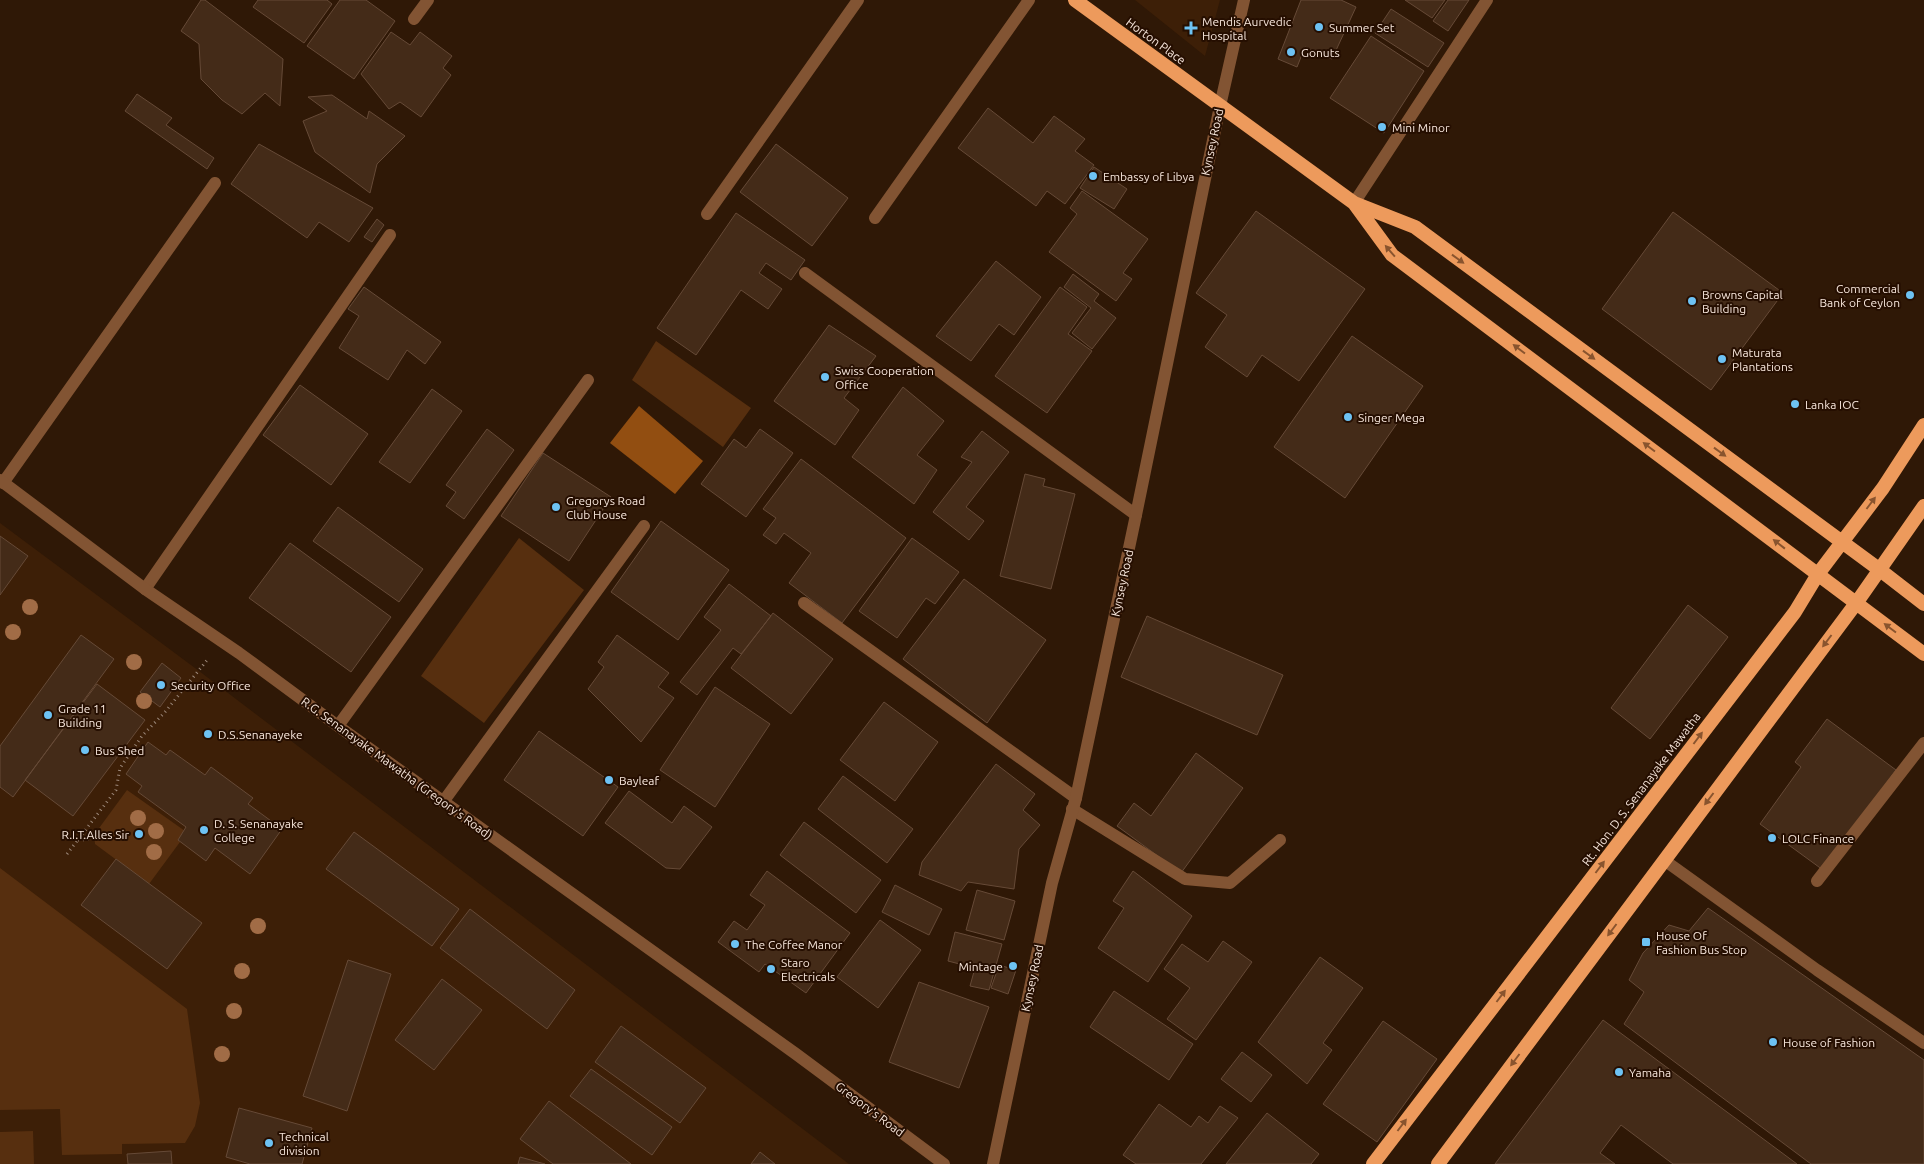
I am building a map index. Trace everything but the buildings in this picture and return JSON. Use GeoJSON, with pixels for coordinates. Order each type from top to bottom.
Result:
{"type":"FeatureCollection","features":[{"type":"Feature","properties":{"kind":"highway","name":"Horton Place"},"geometry":{"type":"LineString","coordinates":[[1075,0],[1354,203]]}},
{"type":"Feature","properties":{"kind":"highway"},"geometry":{"type":"LineString","coordinates":[[1354,203],[1415,227],[1924,604]]}},
{"type":"Feature","properties":{"kind":"highway"},"geometry":{"type":"LineString","coordinates":[[1354,203],[1392,255],[1924,654]]}},
{"type":"Feature","properties":{"kind":"highway","name":"Rt. Hon. D. S. Senanayake Mawatha"},"geometry":{"type":"LineString","coordinates":[[1373,1164],[1795,612],[1818,574],[1883,488],[1924,426]]}},
{"type":"Feature","properties":{"kind":"highway"},"geometry":{"type":"LineString","coordinates":[[1438,1164],[1857,602],[1924,506]]}},
{"type":"Feature","properties":{"kind":"street"},"geometry":{"type":"LineString","coordinates":[[414,18],[428,0]]}},
{"type":"Feature","properties":{"kind":"street"},"geometry":{"type":"LineString","coordinates":[[707,214],[858,0]]}},
{"type":"Feature","properties":{"kind":"street"},"geometry":{"type":"LineString","coordinates":[[875,218],[1029,0]]}},
{"type":"Feature","properties":{"kind":"street","name":"Kynsey Road"},"geometry":{"type":"LineString","coordinates":[[993,1164],[1052,883],[1074,803],[1136,515],[1220,106],[1244,0]]}},
{"type":"Feature","properties":{"kind":"street"},"geometry":{"type":"LineString","coordinates":[[1354,203],[1487,0]]}},
{"type":"Feature","properties":{"kind":"street"},"geometry":{"type":"LineString","coordinates":[[2,482],[215,183]]}},
{"type":"Feature","properties":{"kind":"street"},"geometry":{"type":"LineString","coordinates":[[145,589],[390,235]]}},
{"type":"Feature","properties":{"kind":"street"},"geometry":{"type":"LineString","coordinates":[[805,273],[1136,515]]}},
{"type":"Feature","properties":{"kind":"street"},"geometry":{"type":"LineString","coordinates":[[338,726],[588,380]]}},
{"type":"Feature","properties":{"kind":"street","name":"R.G. Senanayake Mawatha (Gregory's Road)"},"geometry":{"type":"LineString","coordinates":[[2,482],[145,589],[222,640],[338,726],[796,1054]]}},
{"type":"Feature","properties":{"kind":"street"},"geometry":{"type":"LineString","coordinates":[[444,802],[644,526]]}},
{"type":"Feature","properties":{"kind":"street"},"geometry":{"type":"LineString","coordinates":[[804,603],[1074,803],[1185,879],[1230,883],[1280,840]]}},
{"type":"Feature","properties":{"kind":"street"},"geometry":{"type":"LineString","coordinates":[[1817,881],[1924,743]]}},
{"type":"Feature","properties":{"kind":"street"},"geometry":{"type":"LineString","coordinates":[[1664,860],[1817,970],[1924,1043]]}},
{"type":"Feature","properties":{"kind":"street","name":"Gregory's Road"},"geometry":{"type":"LineString","coordinates":[[796,1054],[944,1164]]}},
{"type":"Feature","properties":{"kind":"path"},"geometry":{"type":"LineString","coordinates":[[67,854],[116,790],[120,768],[142,736],[176,698],[222,640]]}},
{"type":"Feature","properties":{"kind":"path"},"geometry":{"type":"LineString","coordinates":[[78,840],[95,839]]}},
{"type":"Feature","properties":{"kind":"shaded area","name":"Mendis Aurvedic Hospital"},"geometry":{"type":"Polygon","coordinates":[[[1135,0],[1220,0],[1205,56],[1135,0]]]}},
{"type":"Feature","properties":{"kind":"shaded area"},"geometry":{"type":"Polygon","coordinates":[[[656,341],[751,408],[723,447],[632,380],[656,341]]]}},
{"type":"Feature","properties":{"kind":"shaded area"},"geometry":{"type":"Polygon","coordinates":[[[639,406],[703,461],[675,494],[610,443],[639,406]]]}},
{"type":"Feature","properties":{"kind":"shaded area","name":"D. S. Senanayake College"},"geometry":{"type":"Polygon","coordinates":[[[0,523],[199,671],[849,1164],[0,1164],[0,523]]]}},
{"type":"Feature","properties":{"kind":"shaded area"},"geometry":{"type":"Polygon","coordinates":[[[519,538],[584,590],[484,723],[421,676],[519,538]]]}},
{"type":"Feature","properties":{"kind":"shaded area"},"geometry":{"type":"Polygon","coordinates":[[[127,790],[185,831],[178,840],[180,842],[149,884],[95,844],[94,835],[127,790]]]}},
{"type":"Feature","properties":{"kind":"shaded area"},"geometry":{"type":"Polygon","coordinates":[[[0,868],[187,1009],[200,1103],[195,1126],[185,1143],[122,1144],[122,1154],[62,1155],[60,1109],[0,1110],[0,868]]]}},
{"type":"Feature","properties":{"kind":"shaded area"},"geometry":{"type":"Polygon","coordinates":[[[33,1131],[34,1164],[0,1164],[0,1132],[33,1131]]]}},
{"type":"Feature","properties":{"kind":"place","name":"Summer Set"},"geometry":{"type":"Point","coordinates":[1319,27]}},
{"type":"Feature","properties":{"kind":"place","name":"Mendis Aurvedic Hospital"},"geometry":{"type":"Point","coordinates":[1191,28]}},
{"type":"Feature","properties":{"kind":"place","name":"Gonuts"},"geometry":{"type":"Point","coordinates":[1291,52]}},
{"type":"Feature","properties":{"kind":"place","name":"Mini Minor"},"geometry":{"type":"Point","coordinates":[1382,127]}},
{"type":"Feature","properties":{"kind":"place","name":"Embassy of Libya"},"geometry":{"type":"Point","coordinates":[1093,176]}},
{"type":"Feature","properties":{"kind":"place","name":"Commercial Bank of Ceylon"},"geometry":{"type":"Point","coordinates":[1910,295]}},
{"type":"Feature","properties":{"kind":"place","name":"Browns Capital Building"},"geometry":{"type":"Point","coordinates":[1692,301]}},
{"type":"Feature","properties":{"kind":"place","name":"Maturata Plantations"},"geometry":{"type":"Point","coordinates":[1722,359]}},
{"type":"Feature","properties":{"kind":"place","name":"Swiss Cooperation Office"},"geometry":{"type":"Point","coordinates":[825,377]}},
{"type":"Feature","properties":{"kind":"place","name":"Lanka IOC"},"geometry":{"type":"Point","coordinates":[1795,404]}},
{"type":"Feature","properties":{"kind":"place","name":"Singer Mega"},"geometry":{"type":"Point","coordinates":[1348,417]}},
{"type":"Feature","properties":{"kind":"place","name":"Gregorys Road Club House"},"geometry":{"type":"Point","coordinates":[556,507]}},
{"type":"Feature","properties":{"kind":"place","name":"Security Office"},"geometry":{"type":"Point","coordinates":[161,685]}},
{"type":"Feature","properties":{"kind":"place","name":"Grade 11 Building"},"geometry":{"type":"Point","coordinates":[48,715]}},
{"type":"Feature","properties":{"kind":"place","name":"D.S.Senanayeke"},"geometry":{"type":"Point","coordinates":[208,734]}},
{"type":"Feature","properties":{"kind":"place","name":"Bus Shed"},"geometry":{"type":"Point","coordinates":[85,750]}},
{"type":"Feature","properties":{"kind":"place","name":"Bayleaf"},"geometry":{"type":"Point","coordinates":[609,780]}},
{"type":"Feature","properties":{"kind":"place","name":"D. S. Senanayake College"},"geometry":{"type":"Point","coordinates":[204,830]}},
{"type":"Feature","properties":{"kind":"place","name":"R.I.T.Alles Sir"},"geometry":{"type":"Point","coordinates":[139,834]}},
{"type":"Feature","properties":{"kind":"place","name":"LOLC Finance"},"geometry":{"type":"Point","coordinates":[1772,838]}},
{"type":"Feature","properties":{"kind":"place","name":"House Of Fashion Bus Stop"},"geometry":{"type":"Point","coordinates":[1646,942]}},
{"type":"Feature","properties":{"kind":"place","name":"The Coffee Manor"},"geometry":{"type":"Point","coordinates":[735,944]}},
{"type":"Feature","properties":{"kind":"place","name":"Mintage"},"geometry":{"type":"Point","coordinates":[1013,966]}},
{"type":"Feature","properties":{"kind":"place","name":"Staro Electricals"},"geometry":{"type":"Point","coordinates":[771,969]}},
{"type":"Feature","properties":{"kind":"place","name":"House of Fashion"},"geometry":{"type":"Point","coordinates":[1773,1042]}},
{"type":"Feature","properties":{"kind":"place","name":"Yamaha"},"geometry":{"type":"Point","coordinates":[1619,1072]}},
{"type":"Feature","properties":{"kind":"place","name":"Technical division"},"geometry":{"type":"Point","coordinates":[269,1143]}}]}
